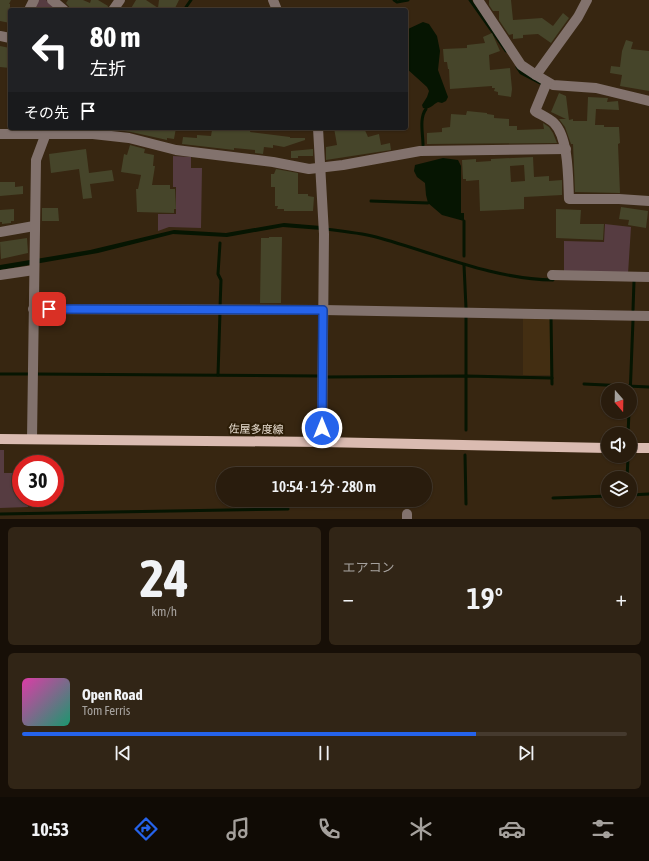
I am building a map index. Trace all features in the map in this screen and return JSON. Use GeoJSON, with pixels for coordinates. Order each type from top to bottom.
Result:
{"type":"FeatureCollection","features":[{"type":"Feature","properties":{"kind":"main road","name":"佐屋多度線"},"geometry":{"type":"LineString","coordinates":[[0,438],[322,442],[601,448]]}},
{"type":"Feature","properties":{"kind":"main road"},"geometry":{"type":"LineString","coordinates":[[637,448],[649,448]]}},
{"type":"Feature","properties":{"kind":"street"},"geometry":{"type":"LineString","coordinates":[[52,0],[62,8]]}},
{"type":"Feature","properties":{"kind":"street"},"geometry":{"type":"LineString","coordinates":[[478,0],[521,65],[547,82],[553,84],[596,88],[649,101]]}},
{"type":"Feature","properties":{"kind":"street"},"geometry":{"type":"LineString","coordinates":[[536,75],[578,17],[587,0]]}},
{"type":"Feature","properties":{"kind":"street"},"geometry":{"type":"LineString","coordinates":[[547,82],[535,111],[554,124],[562,136],[566,149],[569,199],[619,199],[649,201]]}},
{"type":"Feature","properties":{"kind":"street"},"geometry":{"type":"LineString","coordinates":[[318,130],[324,228],[322,442]]}},
{"type":"Feature","properties":{"kind":"street"},"geometry":{"type":"LineString","coordinates":[[0,134],[46,131],[92,134],[130,133],[176,150],[273,162],[309,169],[420,151],[566,149]]}},
{"type":"Feature","properties":{"kind":"street"},"geometry":{"type":"LineString","coordinates":[[32,439],[36,160],[46,131]]}},
{"type":"Feature","properties":{"kind":"street"},"geometry":{"type":"LineString","coordinates":[[0,232],[34,226]]}},
{"type":"Feature","properties":{"kind":"street"},"geometry":{"type":"LineString","coordinates":[[0,275],[34,264]]}},
{"type":"Feature","properties":{"kind":"street"},"geometry":{"type":"LineString","coordinates":[[552,275],[649,277]]}},
{"type":"Feature","properties":{"kind":"street"},"geometry":{"type":"LineString","coordinates":[[33,309],[323,310],[649,316]]}},
{"type":"Feature","properties":{"kind":"shaded area"},"geometry":{"type":"Polygon","coordinates":[[[37,0],[46,0],[56,8],[34,8],[37,0]]]}},
{"type":"Feature","properties":{"kind":"shaded area"},"geometry":{"type":"Polygon","coordinates":[[[423,22],[429,24],[437,36],[440,51],[438,70],[448,97],[446,101],[442,103],[438,102],[429,108],[423,108],[422,105],[429,91],[427,87],[408,70],[408,29],[423,22]]]}},
{"type":"Feature","properties":{"kind":"shaded area"},"geometry":{"type":"Polygon","coordinates":[[[173,156],[191,157],[191,168],[202,168],[201,228],[169,227],[158,231],[158,214],[176,214],[176,187],[173,187],[173,156]]]}},
{"type":"Feature","properties":{"kind":"shaded area"},"geometry":{"type":"Polygon","coordinates":[[[443,158],[458,160],[461,166],[461,213],[464,213],[464,221],[442,215],[428,203],[425,183],[417,177],[414,171],[415,165],[443,158]]]}},
{"type":"Feature","properties":{"kind":"shaded area"},"geometry":{"type":"Polygon","coordinates":[[[284,223],[321,226],[322,230],[283,227],[227,237],[173,234],[98,253],[0,270],[0,265],[90,250],[174,230],[226,233],[284,223]]]}},
{"type":"Feature","properties":{"kind":"shaded area"},"geometry":{"type":"Polygon","coordinates":[[[605,224],[631,227],[628,274],[564,272],[564,241],[604,242],[605,224]]]}},
{"type":"Feature","properties":{"kind":"shaded area"},"geometry":{"type":"Polygon","coordinates":[[[523,315],[550,315],[550,375],[523,375],[523,315]]]}},
{"type":"Feature","properties":{"kind":"shaded area"},"geometry":{"type":"Polygon","coordinates":[[[0,450],[4,450],[4,473],[12,473],[12,507],[28,507],[0,508],[0,450]]]}},
{"type":"Feature","properties":{"kind":"building"},"geometry":{"type":"Polygon","coordinates":[[[0,0],[11,0],[9,4],[10,8],[8,8],[8,23],[0,21],[0,0]]]}},
{"type":"Feature","properties":{"kind":"building"},"geometry":{"type":"Polygon","coordinates":[[[68,0],[83,0],[90,3],[91,0],[98,0],[108,6],[108,8],[70,8],[66,3],[68,0]]]}},
{"type":"Feature","properties":{"kind":"building"},"geometry":{"type":"Polygon","coordinates":[[[136,0],[146,0],[158,8],[131,8],[136,0]]]}},
{"type":"Feature","properties":{"kind":"building"},"geometry":{"type":"Polygon","coordinates":[[[159,0],[179,0],[175,8],[158,8],[159,0]]]}},
{"type":"Feature","properties":{"kind":"building"},"geometry":{"type":"Polygon","coordinates":[[[489,0],[511,0],[513,20],[542,18],[553,26],[563,13],[569,18],[551,43],[538,34],[523,35],[523,38],[513,39],[513,34],[509,35],[499,20],[499,11],[493,11],[489,5],[489,0]]]}},
{"type":"Feature","properties":{"kind":"building"},"geometry":{"type":"Polygon","coordinates":[[[492,33],[500,51],[489,55],[490,70],[510,68],[512,89],[511,97],[498,95],[498,92],[494,91],[495,88],[492,88],[492,86],[450,89],[449,69],[447,62],[444,62],[443,49],[467,48],[467,45],[485,43],[483,37],[492,33]]]}},
{"type":"Feature","properties":{"kind":"building"},"geometry":{"type":"Polygon","coordinates":[[[626,40],[633,42],[631,49],[649,51],[649,91],[620,86],[622,75],[610,73],[611,66],[620,67],[622,51],[626,40]]]}},
{"type":"Feature","properties":{"kind":"building"},"geometry":{"type":"Polygon","coordinates":[[[0,46],[8,48],[8,68],[0,67],[0,46]]]}},
{"type":"Feature","properties":{"kind":"building"},"geometry":{"type":"Polygon","coordinates":[[[559,93],[566,96],[569,120],[573,119],[573,121],[587,121],[588,97],[608,98],[607,102],[618,101],[619,110],[596,109],[595,125],[604,125],[604,127],[619,127],[620,143],[618,144],[620,193],[575,192],[573,144],[571,144],[565,127],[559,119],[566,119],[551,112],[559,93]]]}},
{"type":"Feature","properties":{"kind":"building"},"geometry":{"type":"Polygon","coordinates":[[[467,111],[487,113],[494,115],[494,118],[509,119],[509,126],[517,126],[517,130],[544,129],[543,123],[549,127],[557,143],[427,144],[427,133],[442,132],[442,128],[450,127],[451,114],[466,115],[467,111]]]}},
{"type":"Feature","properties":{"kind":"building"},"geometry":{"type":"Polygon","coordinates":[[[117,130],[176,130],[174,139],[167,138],[167,140],[117,130]]]}},
{"type":"Feature","properties":{"kind":"building"},"geometry":{"type":"Polygon","coordinates":[[[212,130],[250,130],[250,132],[290,138],[305,138],[305,140],[284,147],[273,145],[273,148],[264,147],[263,154],[255,153],[255,150],[234,148],[234,150],[182,144],[183,137],[197,138],[197,135],[211,136],[212,130]]]}},
{"type":"Feature","properties":{"kind":"building"},"geometry":{"type":"Polygon","coordinates":[[[334,130],[365,130],[368,137],[379,134],[381,145],[390,143],[391,150],[326,160],[326,147],[337,145],[334,130]]]}},
{"type":"Feature","properties":{"kind":"building"},"geometry":{"type":"Polygon","coordinates":[[[130,145],[145,149],[144,153],[154,155],[153,166],[155,166],[152,185],[170,185],[170,189],[175,189],[176,209],[174,209],[174,213],[137,212],[136,189],[138,189],[141,175],[121,172],[124,154],[127,155],[130,145]]]}},
{"type":"Feature","properties":{"kind":"building"},"geometry":{"type":"Polygon","coordinates":[[[86,149],[89,173],[112,170],[114,181],[90,184],[92,198],[83,199],[79,169],[51,173],[49,154],[86,149]]]}},
{"type":"Feature","properties":{"kind":"building"},"geometry":{"type":"Polygon","coordinates":[[[313,149],[313,156],[298,156],[298,158],[291,158],[291,151],[313,149]]]}},
{"type":"Feature","properties":{"kind":"building"},"geometry":{"type":"Polygon","coordinates":[[[533,157],[534,177],[549,176],[549,181],[562,180],[562,195],[524,197],[524,209],[480,211],[479,180],[466,181],[466,179],[463,179],[462,160],[476,159],[476,162],[491,161],[491,159],[533,157]],[[524,165],[510,166],[511,182],[525,181],[524,165]]]}},
{"type":"Feature","properties":{"kind":"building"},"geometry":{"type":"Polygon","coordinates":[[[276,169],[298,173],[298,194],[308,194],[308,196],[314,197],[313,211],[284,211],[284,209],[277,209],[278,206],[275,206],[275,187],[271,187],[271,174],[274,174],[276,169]]]}},
{"type":"Feature","properties":{"kind":"building"},"geometry":{"type":"Polygon","coordinates":[[[0,182],[15,182],[15,187],[23,186],[23,194],[0,196],[0,182]]]}},
{"type":"Feature","properties":{"kind":"building"},"geometry":{"type":"Polygon","coordinates":[[[621,207],[648,211],[646,228],[628,225],[629,220],[619,219],[621,207]]]}},
{"type":"Feature","properties":{"kind":"building"},"geometry":{"type":"Polygon","coordinates":[[[42,208],[58,208],[59,221],[42,221],[42,208]]]}},
{"type":"Feature","properties":{"kind":"building"},"geometry":{"type":"Polygon","coordinates":[[[14,209],[14,221],[11,221],[11,223],[2,224],[2,222],[0,222],[0,210],[14,209]]]}},
{"type":"Feature","properties":{"kind":"building"},"geometry":{"type":"Polygon","coordinates":[[[556,209],[581,210],[580,224],[604,224],[603,240],[556,238],[556,209]]]}},
{"type":"Feature","properties":{"kind":"building"},"geometry":{"type":"Polygon","coordinates":[[[282,237],[281,303],[260,303],[261,238],[282,237]]]}},
{"type":"Feature","properties":{"kind":"building"},"geometry":{"type":"Polygon","coordinates":[[[27,238],[28,253],[1,259],[0,242],[27,238]]]}},
{"type":"Feature","properties":{"kind":"waterway"},"geometry":{"type":"LineString","coordinates":[[185,8],[191,0]]}},
{"type":"Feature","properties":{"kind":"waterway"},"geometry":{"type":"LineString","coordinates":[[394,0],[397,2],[408,0]]}},
{"type":"Feature","properties":{"kind":"waterway"},"geometry":{"type":"LineString","coordinates":[[470,0],[506,51]]}},
{"type":"Feature","properties":{"kind":"waterway"},"geometry":{"type":"LineString","coordinates":[[517,67],[521,73],[542,84]]}},
{"type":"Feature","properties":{"kind":"waterway"},"geometry":{"type":"LineString","coordinates":[[423,145],[422,121],[426,109]]}},
{"type":"Feature","properties":{"kind":"waterway"},"geometry":{"type":"LineString","coordinates":[[371,201],[428,203]]}},
{"type":"Feature","properties":{"kind":"waterway"},"geometry":{"type":"LineString","coordinates":[[464,221],[464,256]]}},
{"type":"Feature","properties":{"kind":"waterway"},"geometry":{"type":"LineString","coordinates":[[325,229],[376,237],[464,264],[508,275],[530,279],[553,280]]}},
{"type":"Feature","properties":{"kind":"waterway"},"geometry":{"type":"LineString","coordinates":[[220,243],[218,274],[221,280],[220,308]]}},
{"type":"Feature","properties":{"kind":"waterway"},"geometry":{"type":"LineString","coordinates":[[464,265],[466,308]]}},
{"type":"Feature","properties":{"kind":"waterway"},"geometry":{"type":"LineString","coordinates":[[633,310],[634,281]]}},
{"type":"Feature","properties":{"kind":"waterway"},"geometry":{"type":"LineString","coordinates":[[218,375],[220,312]]}},
{"type":"Feature","properties":{"kind":"waterway"},"geometry":{"type":"LineString","coordinates":[[466,315],[466,430]]}},
{"type":"Feature","properties":{"kind":"waterway"},"geometry":{"type":"LineString","coordinates":[[551,317],[552,384]]}},
{"type":"Feature","properties":{"kind":"waterway"},"geometry":{"type":"LineString","coordinates":[[631,383],[633,320]]}},
{"type":"Feature","properties":{"kind":"waterway"},"geometry":{"type":"LineString","coordinates":[[0,374],[31,374]]}},
{"type":"Feature","properties":{"kind":"waterway"},"geometry":{"type":"LineString","coordinates":[[35,374],[320,376]]}},
{"type":"Feature","properties":{"kind":"waterway"},"geometry":{"type":"LineString","coordinates":[[326,377],[466,376],[552,378]]}},
{"type":"Feature","properties":{"kind":"waterway"},"geometry":{"type":"LineString","coordinates":[[584,384],[649,387]]}},
{"type":"Feature","properties":{"kind":"waterway"},"geometry":{"type":"LineString","coordinates":[[628,427],[629,419]]}},
{"type":"Feature","properties":{"kind":"waterway"},"geometry":{"type":"LineString","coordinates":[[465,455],[466,504]]}},
{"type":"Feature","properties":{"kind":"waterway"},"geometry":{"type":"LineString","coordinates":[[627,471],[628,463]]}},
{"type":"Feature","properties":{"kind":"waterway"},"geometry":{"type":"LineString","coordinates":[[637,495],[649,494]]}},
{"type":"Feature","properties":{"kind":"waterway"},"geometry":{"type":"LineString","coordinates":[[553,498],[601,496]]}},
{"type":"Feature","properties":{"kind":"waterway"},"geometry":{"type":"LineString","coordinates":[[0,514],[288,509]]}},
{"type":"Feature","properties":{"kind":"route"},"geometry":{"type":"LineString","coordinates":[[49,309],[323,310],[322,428]]}}]}
